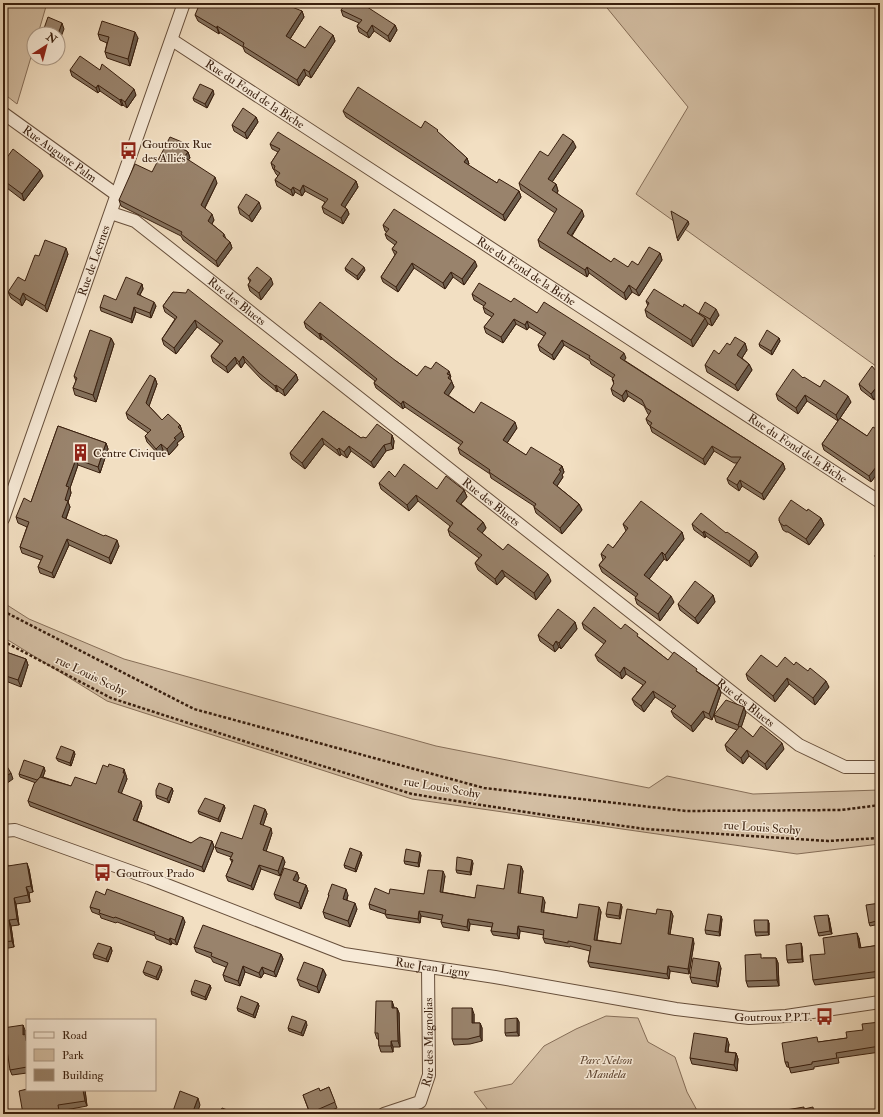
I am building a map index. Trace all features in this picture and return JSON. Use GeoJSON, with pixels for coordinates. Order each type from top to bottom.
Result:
{"type":"FeatureCollection","features":[{"type":"Feature","properties":{"kind":"street","name":"Rue de Leernes"},"geometry":{"type":"LineString","coordinates":[[3,518],[184,3]]}},
{"type":"Feature","properties":{"kind":"street","name":"Rue du Fond de la Biche"},"geometry":{"type":"LineString","coordinates":[[172,40],[880,502]]}},
{"type":"Feature","properties":{"kind":"street","name":"Rue Auguste Palm"},"geometry":{"type":"LineString","coordinates":[[3,113],[117,195]]}},
{"type":"Feature","properties":{"kind":"street","name":"Rue des Bluets"},"geometry":{"type":"LineString","coordinates":[[111,213],[135,221],[799,745],[844,767],[880,767]]}},
{"type":"Feature","properties":{"kind":"street","name":"Rue Jean Ligny"},"geometry":{"type":"LineString","coordinates":[[3,831],[15,830],[142,876],[344,954],[502,978],[676,1010],[749,1018],[786,1016],[880,1002]]}},
{"type":"Feature","properties":{"kind":"street","name":"Rue des Magnolias"},"geometry":{"type":"LineString","coordinates":[[384,1114],[420,1102],[429,1075],[428,967]]}},
{"type":"Feature","properties":{"kind":"path"},"geometry":{"type":"LineString","coordinates":[[3,611],[194,709],[484,788],[686,810],[841,810],[880,805]]}},
{"type":"Feature","properties":{"kind":"path","name":"rue Louis Scohy"},"geometry":{"type":"LineString","coordinates":[[3,641],[111,698],[262,748],[412,794],[645,829],[828,841],[880,838]]}},
{"type":"Feature","properties":{"kind":"green space"},"geometry":{"type":"Polygon","coordinates":[[[3,3],[47,3],[40,26],[26,26],[26,66],[28,66],[17,104],[3,93],[3,3]]]}},
{"type":"Feature","properties":{"kind":"green space"},"geometry":{"type":"Polygon","coordinates":[[[603,3],[880,3],[880,369],[636,194],[688,107],[603,3]]]}},
{"type":"Feature","properties":{"kind":"green space"},"geometry":{"type":"Polygon","coordinates":[[[7,605],[29,619],[124,659],[436,746],[649,788],[667,776],[753,794],[880,790],[880,844],[797,854],[412,799],[107,701],[3,637],[3,609],[7,605]]]}},
{"type":"Feature","properties":{"kind":"green space","name":"Parc Nelson Mandela"},"geometry":{"type":"Polygon","coordinates":[[[606,1016],[638,1018],[648,1042],[675,1057],[687,1092],[699,1114],[491,1114],[474,1092],[512,1084],[544,1046],[576,1029],[606,1016]]]}},
{"type":"Feature","properties":{"kind":"building"},"geometry":{"type":"Polygon","coordinates":[[[200,3],[282,3],[302,11],[286,36],[305,48],[320,26],[333,35],[309,72],[304,69],[297,80],[243,46],[244,43],[217,26],[217,28],[195,15],[200,3]]]}},
{"type":"Feature","properties":{"kind":"building"},"geometry":{"type":"Polygon","coordinates":[[[346,3],[361,3],[395,25],[388,36],[372,25],[367,33],[357,26],[362,20],[341,10],[346,3]]]}},
{"type":"Feature","properties":{"kind":"building"},"geometry":{"type":"Polygon","coordinates":[[[48,17],[62,23],[61,26],[45,26],[48,17]]]}},
{"type":"Feature","properties":{"kind":"building"},"geometry":{"type":"Polygon","coordinates":[[[102,21],[135,32],[128,59],[105,52],[109,37],[98,34],[102,21]]]}},
{"type":"Feature","properties":{"kind":"building"},"geometry":{"type":"Polygon","coordinates":[[[80,56],[100,70],[102,64],[134,89],[125,102],[98,85],[96,88],[70,70],[80,56]]]}},
{"type":"Feature","properties":{"kind":"building"},"geometry":{"type":"Polygon","coordinates":[[[200,84],[213,90],[205,104],[193,98],[200,84]]]}},
{"type":"Feature","properties":{"kind":"building"},"geometry":{"type":"Polygon","coordinates":[[[358,87],[421,128],[425,121],[438,130],[437,131],[467,158],[464,162],[497,183],[499,179],[519,191],[503,215],[343,111],[358,87]]]}},
{"type":"Feature","properties":{"kind":"building"},"geometry":{"type":"Polygon","coordinates":[[[243,108],[256,117],[245,133],[232,125],[243,108]]]}},
{"type":"Feature","properties":{"kind":"building"},"geometry":{"type":"Polygon","coordinates":[[[278,132],[356,181],[341,205],[347,209],[341,218],[322,207],[328,199],[303,185],[300,191],[293,187],[291,190],[275,180],[280,173],[274,169],[275,166],[271,163],[280,149],[270,144],[278,132]]]}},
{"type":"Feature","properties":{"kind":"building"},"geometry":{"type":"Polygon","coordinates":[[[563,134],[573,141],[548,179],[556,184],[552,190],[582,210],[567,233],[611,262],[614,258],[628,267],[632,261],[638,265],[649,247],[660,253],[636,290],[629,285],[624,293],[587,267],[585,270],[538,240],[557,209],[519,183],[540,151],[548,156],[563,134]]]}},
{"type":"Feature","properties":{"kind":"building"},"geometry":{"type":"Polygon","coordinates":[[[170,137],[182,142],[179,147],[188,152],[184,157],[215,177],[201,205],[212,214],[208,221],[224,234],[223,236],[230,242],[216,261],[181,234],[182,232],[119,200],[135,164],[152,172],[170,137]]]}},
{"type":"Feature","properties":{"kind":"building"},"geometry":{"type":"Polygon","coordinates":[[[13,149],[40,170],[22,194],[3,180],[3,163],[13,149]]]}},
{"type":"Feature","properties":{"kind":"building"},"geometry":{"type":"Polygon","coordinates":[[[246,194],[259,202],[249,216],[238,207],[246,194]]]}},
{"type":"Feature","properties":{"kind":"building"},"geometry":{"type":"Polygon","coordinates":[[[394,209],[475,261],[462,279],[451,272],[443,283],[412,263],[396,287],[381,277],[397,252],[392,249],[397,242],[385,234],[389,229],[383,225],[394,209]]]}},
{"type":"Feature","properties":{"kind":"building"},"geometry":{"type":"Polygon","coordinates":[[[671,211],[688,221],[677,238],[671,211]]]}},
{"type":"Feature","properties":{"kind":"building"},"geometry":{"type":"Polygon","coordinates":[[[45,240],[66,248],[45,306],[23,293],[20,300],[8,292],[18,277],[25,281],[35,255],[39,256],[45,240]]]}},
{"type":"Feature","properties":{"kind":"building"},"geometry":{"type":"Polygon","coordinates":[[[352,258],[364,267],[357,276],[345,268],[352,258]]]}},
{"type":"Feature","properties":{"kind":"building"},"geometry":{"type":"Polygon","coordinates":[[[257,267],[271,278],[259,293],[248,285],[251,280],[248,278],[257,267]]]}},
{"type":"Feature","properties":{"kind":"building"},"geometry":{"type":"Polygon","coordinates":[[[126,277],[142,284],[137,294],[154,302],[150,313],[134,307],[131,319],[100,307],[104,295],[116,300],[126,277]]]}},
{"type":"Feature","properties":{"kind":"building"},"geometry":{"type":"Polygon","coordinates":[[[479,283],[511,302],[514,298],[537,313],[544,302],[624,353],[620,358],[783,463],[762,494],[740,480],[737,485],[727,479],[741,457],[731,457],[712,446],[703,459],[650,426],[652,423],[646,419],[651,411],[646,408],[642,400],[626,390],[622,396],[611,389],[614,383],[612,379],[615,375],[589,358],[590,356],[562,340],[552,355],[538,345],[546,333],[527,321],[525,325],[514,319],[501,337],[484,327],[494,314],[483,307],[486,303],[472,294],[479,283]]]}},
{"type":"Feature","properties":{"kind":"building"},"geometry":{"type":"Polygon","coordinates":[[[188,289],[296,374],[283,390],[276,385],[275,386],[259,373],[243,356],[239,362],[235,357],[226,367],[211,356],[223,341],[195,320],[174,348],[162,339],[177,317],[163,306],[173,292],[186,293],[188,289]]]}},
{"type":"Feature","properties":{"kind":"building"},"geometry":{"type":"Polygon","coordinates":[[[654,289],[683,307],[684,304],[705,318],[691,340],[645,310],[649,303],[646,301],[654,289]]]}},
{"type":"Feature","properties":{"kind":"building"},"geometry":{"type":"Polygon","coordinates":[[[320,302],[417,376],[425,366],[431,369],[436,362],[449,371],[447,374],[450,375],[448,378],[452,381],[444,393],[474,413],[481,402],[515,422],[503,440],[526,455],[531,447],[562,466],[559,470],[561,471],[553,483],[579,504],[560,528],[534,507],[536,504],[489,472],[490,470],[458,448],[463,442],[403,401],[401,404],[374,383],[377,379],[304,322],[320,302]]]}},
{"type":"Feature","properties":{"kind":"building"},"geometry":{"type":"Polygon","coordinates":[[[705,302],[716,309],[710,319],[699,313],[705,302]]]}},
{"type":"Feature","properties":{"kind":"building"},"geometry":{"type":"Polygon","coordinates":[[[90,330],[111,338],[93,395],[73,388],[77,378],[74,376],[90,330]]]}},
{"type":"Feature","properties":{"kind":"building"},"geometry":{"type":"Polygon","coordinates":[[[767,330],[779,338],[771,351],[759,344],[767,330]]]}},
{"type":"Feature","properties":{"kind":"building"},"geometry":{"type":"Polygon","coordinates":[[[735,337],[745,343],[737,355],[749,364],[735,385],[705,365],[714,350],[719,354],[727,343],[730,345],[735,337]]]}},
{"type":"Feature","properties":{"kind":"building"},"geometry":{"type":"Polygon","coordinates":[[[872,366],[880,376],[880,393],[875,389],[871,394],[859,384],[872,366]]]}},
{"type":"Feature","properties":{"kind":"building"},"geometry":{"type":"Polygon","coordinates":[[[793,369],[803,378],[804,377],[820,387],[824,380],[848,396],[836,415],[805,395],[796,408],[776,394],[793,369]]]}},
{"type":"Feature","properties":{"kind":"building"},"geometry":{"type":"Polygon","coordinates":[[[150,375],[155,378],[146,403],[162,420],[168,414],[180,425],[178,427],[182,431],[174,438],[176,439],[167,449],[161,444],[156,449],[145,436],[151,430],[126,413],[150,375]]]}},
{"type":"Feature","properties":{"kind":"building"},"geometry":{"type":"Polygon","coordinates":[[[323,411],[361,438],[366,438],[377,424],[392,435],[391,443],[384,445],[371,462],[349,446],[344,452],[339,448],[337,450],[322,438],[302,463],[290,453],[323,411]]]}},
{"type":"Feature","properties":{"kind":"building"},"geometry":{"type":"Polygon","coordinates":[[[840,418],[867,436],[873,427],[880,431],[880,462],[869,476],[822,444],[840,418]]]}},
{"type":"Feature","properties":{"kind":"building"},"geometry":{"type":"Polygon","coordinates":[[[58,426],[106,443],[98,467],[76,459],[66,486],[69,487],[65,500],[68,501],[62,517],[104,536],[105,535],[117,540],[109,558],[67,539],[52,573],[38,567],[43,556],[20,547],[29,522],[16,517],[24,498],[31,502],[58,426]]]}},
{"type":"Feature","properties":{"kind":"building"},"geometry":{"type":"Polygon","coordinates":[[[404,464],[437,489],[446,476],[464,490],[456,501],[483,522],[477,529],[503,550],[508,544],[548,574],[534,593],[502,570],[495,579],[475,563],[482,555],[448,530],[453,523],[416,495],[407,505],[379,483],[389,471],[395,477],[404,464]]]}},
{"type":"Feature","properties":{"kind":"building"},"geometry":{"type":"Polygon","coordinates":[[[791,500],[807,511],[808,509],[821,518],[806,539],[786,525],[784,526],[780,523],[779,518],[791,500]]]}},
{"type":"Feature","properties":{"kind":"building"},"geometry":{"type":"Polygon","coordinates":[[[641,501],[682,532],[665,555],[662,552],[644,575],[671,596],[658,614],[635,598],[638,594],[599,565],[606,557],[601,554],[608,544],[613,548],[628,528],[623,524],[641,501]]]}},
{"type":"Feature","properties":{"kind":"building"},"geometry":{"type":"Polygon","coordinates":[[[701,513],[726,533],[727,532],[756,552],[749,561],[704,531],[703,533],[692,524],[701,513]]]}},
{"type":"Feature","properties":{"kind":"building"},"geometry":{"type":"Polygon","coordinates":[[[880,547],[880,559],[875,556],[880,547]]]}},
{"type":"Feature","properties":{"kind":"building"},"geometry":{"type":"Polygon","coordinates":[[[695,581],[713,595],[695,618],[678,604],[695,581]]]}},
{"type":"Feature","properties":{"kind":"building"},"geometry":{"type":"Polygon","coordinates":[[[594,607],[621,629],[625,624],[638,634],[637,636],[668,660],[674,652],[697,669],[696,671],[719,687],[709,714],[703,711],[691,726],[671,711],[676,706],[653,691],[641,706],[632,699],[646,682],[624,667],[620,673],[595,655],[606,641],[582,623],[594,607]]]}},
{"type":"Feature","properties":{"kind":"building"},"geometry":{"type":"Polygon","coordinates":[[[558,609],[575,622],[559,643],[556,641],[553,646],[538,635],[558,609]]]}},
{"type":"Feature","properties":{"kind":"building"},"geometry":{"type":"Polygon","coordinates":[[[3,651],[26,659],[18,680],[3,675],[3,651]]]}},
{"type":"Feature","properties":{"kind":"building"},"geometry":{"type":"Polygon","coordinates":[[[761,655],[777,667],[785,657],[794,665],[796,662],[808,671],[810,668],[826,681],[813,698],[787,678],[773,696],[746,674],[761,655]]]}},
{"type":"Feature","properties":{"kind":"building"},"geometry":{"type":"Polygon","coordinates":[[[726,700],[744,707],[738,725],[714,715],[726,700]]]}},
{"type":"Feature","properties":{"kind":"building"},"geometry":{"type":"Polygon","coordinates":[[[740,726],[753,737],[761,726],[782,743],[765,764],[747,750],[741,758],[725,745],[740,726]]]}},
{"type":"Feature","properties":{"kind":"building"},"geometry":{"type":"Polygon","coordinates":[[[61,746],[74,751],[70,763],[56,758],[61,746]]]}},
{"type":"Feature","properties":{"kind":"building"},"geometry":{"type":"Polygon","coordinates":[[[3,760],[11,773],[3,778],[3,760]]]}},
{"type":"Feature","properties":{"kind":"building"},"geometry":{"type":"Polygon","coordinates":[[[24,760],[44,767],[40,777],[37,780],[19,774],[24,760]]]}},
{"type":"Feature","properties":{"kind":"building"},"geometry":{"type":"Polygon","coordinates":[[[109,764],[124,769],[123,773],[125,773],[118,792],[141,801],[133,820],[191,843],[200,837],[212,841],[202,867],[28,801],[34,784],[40,777],[71,786],[75,777],[96,784],[103,765],[108,767],[109,764]]]}},
{"type":"Feature","properties":{"kind":"building"},"geometry":{"type":"Polygon","coordinates":[[[159,783],[172,788],[167,799],[156,795],[156,790],[159,783]]]}},
{"type":"Feature","properties":{"kind":"building"},"geometry":{"type":"Polygon","coordinates":[[[205,798],[224,805],[218,819],[198,811],[205,798]]]}},
{"type":"Feature","properties":{"kind":"building"},"geometry":{"type":"Polygon","coordinates":[[[254,805],[265,809],[260,824],[271,828],[263,850],[283,857],[278,871],[259,865],[251,886],[226,876],[233,860],[230,859],[233,853],[215,847],[221,832],[242,839],[254,805]]]}},
{"type":"Feature","properties":{"kind":"building"},"geometry":{"type":"Polygon","coordinates":[[[350,848],[361,852],[355,869],[344,865],[350,848]]]}},
{"type":"Feature","properties":{"kind":"building"},"geometry":{"type":"Polygon","coordinates":[[[406,849],[420,852],[418,863],[404,861],[406,849]]]}},
{"type":"Feature","properties":{"kind":"building"},"geometry":{"type":"Polygon","coordinates":[[[457,857],[472,860],[470,872],[456,870],[457,857]]]}},
{"type":"Feature","properties":{"kind":"building"},"geometry":{"type":"Polygon","coordinates":[[[7,862],[8,866],[27,863],[31,886],[26,887],[28,895],[14,898],[17,919],[9,920],[12,941],[3,942],[3,863],[7,862]]]}},
{"type":"Feature","properties":{"kind":"building"},"geometry":{"type":"Polygon","coordinates":[[[508,864],[521,866],[518,893],[543,897],[541,912],[577,918],[579,904],[599,907],[594,940],[621,944],[627,909],[656,914],[657,909],[671,911],[668,934],[693,938],[688,969],[668,966],[667,974],[588,962],[591,946],[543,938],[544,930],[518,926],[517,934],[491,931],[493,923],[468,919],[467,927],[441,922],[443,915],[419,911],[418,919],[385,914],[386,910],[369,904],[375,888],[389,894],[390,889],[424,894],[428,870],[443,871],[440,892],[475,898],[477,885],[504,889],[508,864]]]}},
{"type":"Feature","properties":{"kind":"building"},"geometry":{"type":"Polygon","coordinates":[[[284,868],[297,872],[293,880],[306,885],[299,903],[274,894],[284,868]]]}},
{"type":"Feature","properties":{"kind":"building"},"geometry":{"type":"Polygon","coordinates":[[[332,884],[346,889],[343,899],[355,903],[348,921],[323,912],[332,884]]]}},
{"type":"Feature","properties":{"kind":"building"},"geometry":{"type":"Polygon","coordinates":[[[107,889],[183,917],[175,940],[170,938],[169,940],[154,934],[155,932],[115,917],[114,918],[99,913],[100,910],[90,907],[96,891],[105,895],[107,889]]]}},
{"type":"Feature","properties":{"kind":"building"},"geometry":{"type":"Polygon","coordinates":[[[608,902],[621,904],[619,916],[606,914],[608,902]]]}},
{"type":"Feature","properties":{"kind":"building"},"geometry":{"type":"Polygon","coordinates":[[[880,903],[880,920],[869,923],[866,905],[880,903]]]}},
{"type":"Feature","properties":{"kind":"building"},"geometry":{"type":"Polygon","coordinates":[[[708,914],[721,916],[719,932],[705,930],[708,914]]]}},
{"type":"Feature","properties":{"kind":"building"},"geometry":{"type":"Polygon","coordinates":[[[828,915],[830,931],[818,933],[814,916],[828,915]]]}},
{"type":"Feature","properties":{"kind":"building"},"geometry":{"type":"Polygon","coordinates":[[[754,920],[768,920],[768,932],[755,932],[754,920]]]}},
{"type":"Feature","properties":{"kind":"building"},"geometry":{"type":"Polygon","coordinates":[[[203,925],[281,954],[274,972],[262,967],[259,973],[243,966],[238,981],[223,975],[228,963],[211,956],[212,953],[194,947],[203,925]]]}},
{"type":"Feature","properties":{"kind":"building"},"geometry":{"type":"Polygon","coordinates":[[[857,933],[859,948],[880,945],[880,971],[813,980],[810,955],[825,954],[823,938],[857,933]]]}},
{"type":"Feature","properties":{"kind":"building"},"geometry":{"type":"Polygon","coordinates":[[[98,943],[111,947],[106,959],[93,954],[98,943]]]}},
{"type":"Feature","properties":{"kind":"building"},"geometry":{"type":"Polygon","coordinates":[[[801,943],[802,959],[787,960],[786,945],[801,943]]]}},
{"type":"Feature","properties":{"kind":"building"},"geometry":{"type":"Polygon","coordinates":[[[761,954],[761,958],[776,958],[777,980],[746,981],[745,955],[761,954]]]}},
{"type":"Feature","properties":{"kind":"building"},"geometry":{"type":"Polygon","coordinates":[[[693,958],[719,962],[716,981],[690,977],[693,958]]]}},
{"type":"Feature","properties":{"kind":"building"},"geometry":{"type":"Polygon","coordinates":[[[147,961],[161,966],[156,977],[143,972],[147,961]]]}},
{"type":"Feature","properties":{"kind":"building"},"geometry":{"type":"Polygon","coordinates":[[[304,962],[323,969],[317,987],[297,979],[304,962]]]}},
{"type":"Feature","properties":{"kind":"building"},"geometry":{"type":"Polygon","coordinates":[[[195,980],[210,985],[205,997],[191,991],[195,980]]]}},
{"type":"Feature","properties":{"kind":"building"},"geometry":{"type":"Polygon","coordinates":[[[241,996],[258,1003],[253,1015],[237,1008],[241,996]]]}},
{"type":"Feature","properties":{"kind":"building"},"geometry":{"type":"Polygon","coordinates":[[[376,1001],[392,1001],[392,1008],[397,1008],[398,1041],[391,1041],[391,1046],[379,1046],[378,1033],[375,1033],[376,1001]]]}},
{"type":"Feature","properties":{"kind":"building"},"geometry":{"type":"Polygon","coordinates":[[[452,1008],[472,1008],[472,1023],[480,1023],[480,1036],[468,1039],[452,1039],[452,1008]]]}},
{"type":"Feature","properties":{"kind":"building"},"geometry":{"type":"Polygon","coordinates":[[[292,1016],[306,1021],[301,1033],[288,1028],[292,1016]]]}},
{"type":"Feature","properties":{"kind":"building"},"geometry":{"type":"Polygon","coordinates":[[[517,1018],[517,1032],[505,1033],[505,1019],[517,1018]]]}},
{"type":"Feature","properties":{"kind":"building"},"geometry":{"type":"Polygon","coordinates":[[[880,1022],[880,1046],[836,1053],[837,1058],[789,1068],[788,1062],[785,1062],[782,1043],[817,1037],[818,1042],[847,1038],[846,1032],[863,1030],[862,1024],[880,1022]]]}},
{"type":"Feature","properties":{"kind":"building"},"geometry":{"type":"Polygon","coordinates":[[[23,1025],[23,1035],[25,1034],[26,1041],[26,1067],[10,1070],[3,1028],[23,1025]]]}},
{"type":"Feature","properties":{"kind":"building"},"geometry":{"type":"Polygon","coordinates":[[[694,1033],[727,1038],[725,1052],[736,1053],[734,1065],[690,1058],[694,1033]]]}},
{"type":"Feature","properties":{"kind":"building"},"geometry":{"type":"Polygon","coordinates":[[[329,1087],[335,1102],[310,1113],[303,1095],[319,1088],[320,1091],[329,1087]]]}},
{"type":"Feature","properties":{"kind":"building"},"geometry":{"type":"Polygon","coordinates":[[[26,1089],[26,1091],[83,1091],[85,1101],[58,1105],[59,1111],[39,1114],[23,1114],[19,1091],[26,1089]]]}},
{"type":"Feature","properties":{"kind":"building"},"geometry":{"type":"Polygon","coordinates":[[[180,1091],[198,1098],[192,1114],[172,1114],[180,1091]]]}},
{"type":"Feature","properties":{"kind":"building"},"geometry":{"type":"Polygon","coordinates":[[[804,1107],[804,1109],[813,1107],[814,1114],[787,1114],[786,1110],[804,1107]]]}},
{"type":"Feature","properties":{"kind":"building"},"geometry":{"type":"Polygon","coordinates":[[[222,1108],[238,1114],[219,1114],[222,1108]]]}},
{"type":"Feature","properties":{"kind":"building"},"geometry":{"type":"Polygon","coordinates":[[[873,1112],[874,1114],[861,1114],[873,1112]]]}},
{"type":"Feature","properties":{"kind":"place","name":"Goutroux Rue des Alliés"},"geometry":{"type":"Point","coordinates":[129,151]}},
{"type":"Feature","properties":{"kind":"place","name":"Centre Civique"},"geometry":{"type":"Point","coordinates":[80,453]}},
{"type":"Feature","properties":{"kind":"place","name":"Goutroux Prado"},"geometry":{"type":"Point","coordinates":[103,873]}},
{"type":"Feature","properties":{"kind":"place","name":"Goutroux P.P.T."},"geometry":{"type":"Point","coordinates":[825,1017]}}]}
